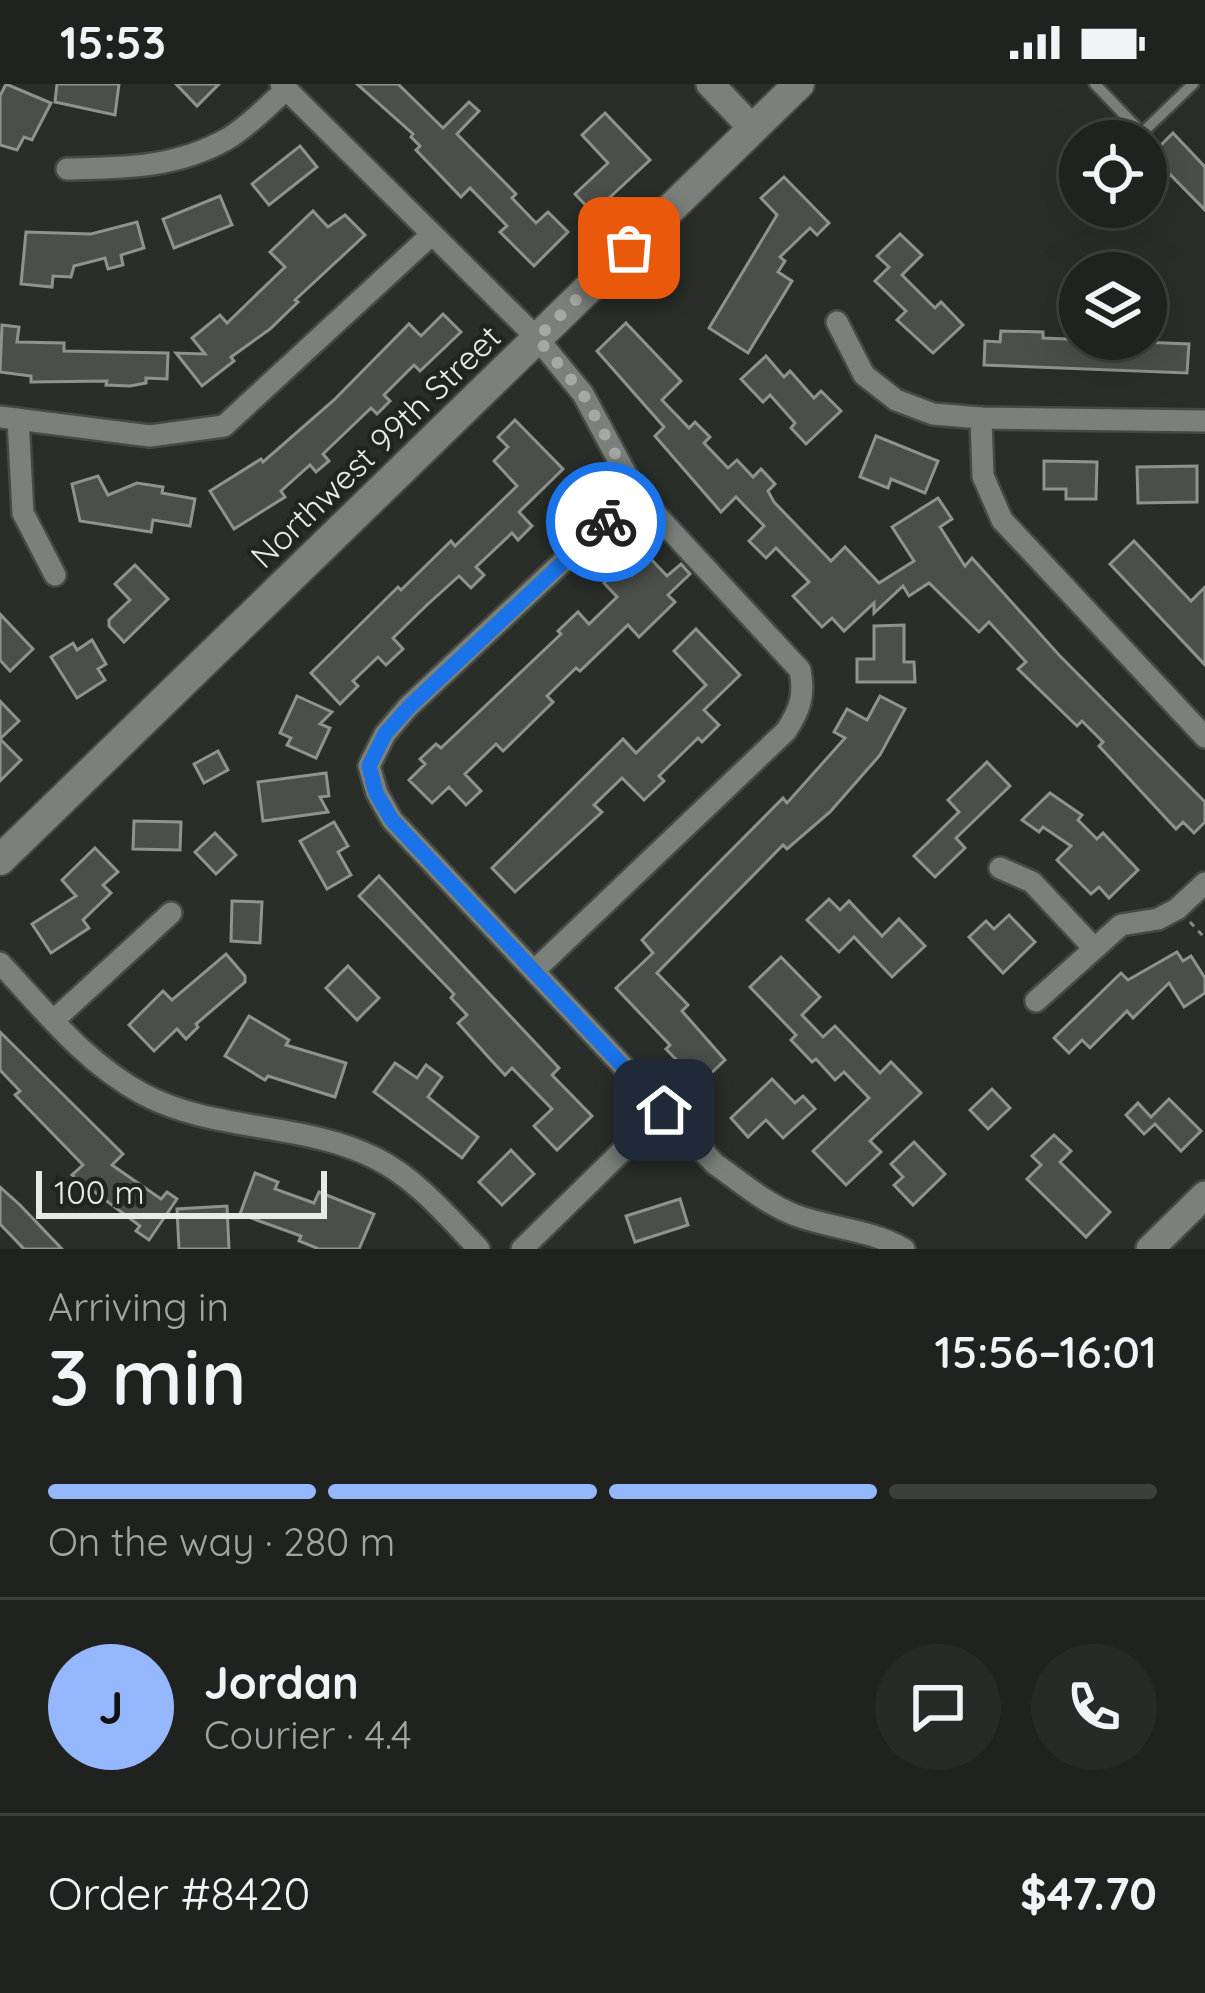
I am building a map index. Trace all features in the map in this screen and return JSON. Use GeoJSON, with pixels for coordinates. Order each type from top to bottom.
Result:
{"type":"FeatureCollection","features":[{"type":"Feature","properties":{"kind":"main road","name":"Northwest 99th Street"},"geometry":{"type":"LineString","coordinates":[[0,860],[799,84]]}},
{"type":"Feature","properties":{"kind":"street"},"geometry":{"type":"LineString","coordinates":[[710,84],[753,129]]}},
{"type":"Feature","properties":{"kind":"street"},"geometry":{"type":"LineString","coordinates":[[67,169],[142,168],[183,159],[229,138],[283,87],[537,338],[583,394],[636,493],[800,670],[804,689],[799,710],[786,730],[535,970]]}},
{"type":"Feature","properties":{"kind":"street"},"geometry":{"type":"LineString","coordinates":[[55,575],[23,513],[9,418],[150,436],[224,426],[430,236]]}},
{"type":"Feature","properties":{"kind":"street"},"geometry":{"type":"LineString","coordinates":[[838,322],[863,375],[896,400],[933,414],[1205,422]]}},
{"type":"Feature","properties":{"kind":"street"},"geometry":{"type":"LineString","coordinates":[[981,418],[983,476],[1002,520],[1205,737]]}},
{"type":"Feature","properties":{"kind":"street"},"geometry":{"type":"LineString","coordinates":[[636,493],[385,734],[369,766],[376,793],[392,820],[715,1165],[799,1217],[864,1230],[904,1249]]}},
{"type":"Feature","properties":{"kind":"street"},"geometry":{"type":"LineString","coordinates":[[1000,868],[1032,882],[1093,947]]}},
{"type":"Feature","properties":{"kind":"street"},"geometry":{"type":"LineString","coordinates":[[1036,1000],[1121,925],[1158,919],[1177,909],[1205,883]]}},
{"type":"Feature","properties":{"kind":"street"},"geometry":{"type":"LineString","coordinates":[[54,1020],[171,913]]}},
{"type":"Feature","properties":{"kind":"street"},"geometry":{"type":"LineString","coordinates":[[0,963],[100,1068],[147,1096],[220,1120],[324,1140],[376,1158],[424,1193],[479,1249]]}},
{"type":"Feature","properties":{"kind":"street"},"geometry":{"type":"LineString","coordinates":[[522,1249],[664,1110]]}},
{"type":"Feature","properties":{"kind":"street"},"geometry":{"type":"LineString","coordinates":[[1150,1249],[1205,1195]]}},
{"type":"Feature","properties":{"kind":"lane"},"geometry":{"type":"LineString","coordinates":[[1095,84],[1142,133],[1193,84]]}},
{"type":"Feature","properties":{"kind":"building"},"geometry":{"type":"Polygon","coordinates":[[[6,84],[51,103],[32,140],[24,137],[17,150],[0,145],[0,96],[6,84]]]}},
{"type":"Feature","properties":{"kind":"building"},"geometry":{"type":"Polygon","coordinates":[[[57,84],[119,84],[115,115],[55,102],[57,84]]]}},
{"type":"Feature","properties":{"kind":"building"},"geometry":{"type":"Polygon","coordinates":[[[176,84],[219,84],[197,106],[176,84]]]}},
{"type":"Feature","properties":{"kind":"building"},"geometry":{"type":"Polygon","coordinates":[[[357,84],[398,84],[443,128],[469,102],[479,111],[457,134],[516,194],[512,198],[536,223],[548,212],[568,232],[534,266],[500,232],[507,226],[470,188],[461,197],[416,150],[420,146],[413,134],[357,84]]]}},
{"type":"Feature","properties":{"kind":"building"},"geometry":{"type":"Polygon","coordinates":[[[605,113],[650,160],[593,213],[575,194],[608,163],[582,135],[605,113]]]}},
{"type":"Feature","properties":{"kind":"building"},"geometry":{"type":"Polygon","coordinates":[[[1173,133],[1205,167],[1205,210],[1167,171],[1167,139],[1173,133]]]}},
{"type":"Feature","properties":{"kind":"building"},"geometry":{"type":"Polygon","coordinates":[[[300,146],[317,167],[269,205],[252,184],[300,146]]]}},
{"type":"Feature","properties":{"kind":"building"},"geometry":{"type":"Polygon","coordinates":[[[784,177],[829,223],[817,235],[810,228],[780,257],[785,261],[778,272],[792,281],[748,353],[709,328],[777,215],[761,198],[784,177]]]}},
{"type":"Feature","properties":{"kind":"building"},"geometry":{"type":"Polygon","coordinates":[[[220,196],[232,225],[174,248],[163,219],[220,196]]]}},
{"type":"Feature","properties":{"kind":"building"},"geometry":{"type":"Polygon","coordinates":[[[313,211],[328,227],[345,215],[365,235],[270,329],[202,386],[176,353],[205,354],[192,338],[220,315],[227,323],[285,267],[270,252],[313,211]]]}},
{"type":"Feature","properties":{"kind":"building"},"geometry":{"type":"Polygon","coordinates":[[[137,222],[144,248],[121,255],[123,265],[108,269],[105,258],[74,266],[71,277],[53,276],[52,287],[21,284],[26,232],[91,234],[137,222]]]}},
{"type":"Feature","properties":{"kind":"building"},"geometry":{"type":"Polygon","coordinates":[[[900,234],[922,255],[902,275],[935,308],[941,302],[963,325],[933,353],[897,320],[906,311],[875,281],[889,267],[877,256],[900,234]]]}},
{"type":"Feature","properties":{"kind":"building"},"geometry":{"type":"Polygon","coordinates":[[[443,314],[461,332],[420,371],[414,365],[384,395],[390,401],[377,414],[371,408],[323,454],[329,461],[316,472],[310,465],[281,491],[285,497],[234,529],[210,491],[263,462],[334,400],[409,324],[421,336],[443,314]]]}},
{"type":"Feature","properties":{"kind":"building"},"geometry":{"type":"Polygon","coordinates":[[[626,323],[681,381],[662,400],[689,428],[695,422],[710,437],[704,443],[728,468],[737,460],[753,477],[761,469],[775,484],[768,491],[774,502],[831,561],[845,547],[879,583],[914,561],[892,527],[938,498],[952,519],[940,527],[965,566],[972,558],[1059,655],[1205,802],[1205,822],[1194,833],[1183,822],[1176,829],[1099,746],[1103,742],[1082,721],[1077,726],[1018,669],[1026,662],[989,622],[979,632],[929,583],[909,596],[903,586],[874,613],[874,603],[844,631],[832,618],[822,627],[793,596],[809,582],[776,548],[766,558],[749,541],[764,526],[736,497],[721,512],[655,436],[664,427],[597,351],[626,323]]]}},
{"type":"Feature","properties":{"kind":"building"},"geometry":{"type":"Polygon","coordinates":[[[2,325],[19,327],[17,342],[64,343],[64,351],[168,353],[167,379],[146,378],[146,383],[130,386],[106,385],[107,381],[31,382],[31,376],[0,372],[2,325]]]}},
{"type":"Feature","properties":{"kind":"building"},"geometry":{"type":"Polygon","coordinates":[[[1001,331],[1043,332],[1043,338],[1059,339],[1059,360],[1167,360],[1167,343],[1189,344],[1187,373],[984,365],[985,341],[1000,342],[1001,331]]]}},
{"type":"Feature","properties":{"kind":"building"},"geometry":{"type":"Polygon","coordinates":[[[766,356],[784,377],[790,371],[814,398],[821,391],[841,411],[806,444],[770,395],[763,402],[741,379],[766,356]]]}},
{"type":"Feature","properties":{"kind":"building"},"geometry":{"type":"Polygon","coordinates":[[[515,420],[563,469],[519,512],[532,526],[518,540],[512,533],[476,567],[484,575],[471,588],[459,576],[428,604],[393,638],[403,649],[386,665],[378,657],[353,681],[358,686],[340,704],[311,673],[398,587],[401,590],[451,541],[455,546],[517,486],[494,461],[508,447],[498,437],[515,420]]]}},
{"type":"Feature","properties":{"kind":"building"},"geometry":{"type":"Polygon","coordinates":[[[876,436],[938,461],[925,493],[891,479],[888,488],[860,477],[876,436]]]}},
{"type":"Feature","properties":{"kind":"building"},"geometry":{"type":"Polygon","coordinates":[[[1044,461],[1097,462],[1096,499],[1066,499],[1066,489],[1044,489],[1044,461]]]}},
{"type":"Feature","properties":{"kind":"building"},"geometry":{"type":"Polygon","coordinates":[[[1197,466],[1197,502],[1138,503],[1137,467],[1197,466]]]}},
{"type":"Feature","properties":{"kind":"building"},"geometry":{"type":"Polygon","coordinates":[[[98,476],[108,495],[137,483],[195,499],[190,526],[153,520],[151,532],[80,521],[72,484],[98,476]]]}},
{"type":"Feature","properties":{"kind":"building"},"geometry":{"type":"Polygon","coordinates":[[[1134,541],[1191,601],[1205,587],[1205,665],[1110,564],[1134,541]]]}},
{"type":"Feature","properties":{"kind":"building"},"geometry":{"type":"Polygon","coordinates":[[[650,558],[667,576],[681,564],[690,574],[668,595],[675,602],[639,637],[628,625],[547,696],[553,702],[503,751],[496,744],[465,774],[481,791],[466,805],[449,787],[432,803],[409,780],[425,764],[420,759],[436,744],[441,748],[561,634],[558,631],[578,612],[589,624],[617,597],[604,583],[623,565],[632,575],[650,558]]]}},
{"type":"Feature","properties":{"kind":"building"},"geometry":{"type":"Polygon","coordinates":[[[135,565],[168,599],[124,642],[109,620],[130,600],[115,584],[135,565]]]}},
{"type":"Feature","properties":{"kind":"building"},"geometry":{"type":"Polygon","coordinates":[[[0,614],[33,649],[10,671],[0,660],[0,614]]]}},
{"type":"Feature","properties":{"kind":"building"},"geometry":{"type":"Polygon","coordinates":[[[904,625],[904,662],[914,662],[915,682],[857,682],[857,659],[874,659],[874,626],[904,625]]]}},
{"type":"Feature","properties":{"kind":"building"},"geometry":{"type":"Polygon","coordinates":[[[696,629],[740,675],[704,710],[719,725],[702,742],[698,738],[659,776],[664,781],[644,800],[622,778],[594,805],[602,812],[515,892],[492,868],[623,739],[636,753],[706,685],[674,651],[696,629]]]}},
{"type":"Feature","properties":{"kind":"building"},"geometry":{"type":"Polygon","coordinates":[[[92,640],[106,664],[98,669],[105,680],[77,698],[51,657],[73,643],[77,650],[92,640]]]}},
{"type":"Feature","properties":{"kind":"building"},"geometry":{"type":"Polygon","coordinates":[[[297,696],[332,712],[320,724],[330,728],[316,758],[287,745],[291,738],[280,733],[297,696]]]}},
{"type":"Feature","properties":{"kind":"building"},"geometry":{"type":"Polygon","coordinates":[[[880,696],[905,709],[880,755],[830,812],[787,849],[783,845],[657,973],[688,1005],[682,1011],[725,1060],[700,1084],[616,988],[653,953],[642,940],[783,798],[787,803],[845,738],[834,732],[847,709],[867,720],[880,696]]]}},
{"type":"Feature","properties":{"kind":"building"},"geometry":{"type":"Polygon","coordinates":[[[0,701],[19,721],[0,739],[0,701]]]}},
{"type":"Feature","properties":{"kind":"building"},"geometry":{"type":"Polygon","coordinates":[[[0,739],[21,760],[0,781],[0,739]]]}},
{"type":"Feature","properties":{"kind":"building"},"geometry":{"type":"Polygon","coordinates":[[[218,751],[228,770],[204,783],[194,764],[218,751]]]}},
{"type":"Feature","properties":{"kind":"building"},"geometry":{"type":"Polygon","coordinates":[[[987,762],[1010,786],[956,838],[965,848],[935,877],[914,856],[959,812],[948,800],[987,762]]]}},
{"type":"Feature","properties":{"kind":"building"},"geometry":{"type":"Polygon","coordinates":[[[326,773],[329,796],[320,797],[328,812],[263,821],[258,782],[326,773]]]}},
{"type":"Feature","properties":{"kind":"building"},"geometry":{"type":"Polygon","coordinates":[[[1050,793],[1082,815],[1078,820],[1097,839],[1103,833],[1138,870],[1109,898],[1099,887],[1091,894],[1057,860],[1071,846],[1043,827],[1039,832],[1022,820],[1050,793]]]}},
{"type":"Feature","properties":{"kind":"building"},"geometry":{"type":"Polygon","coordinates":[[[134,821],[181,822],[180,850],[133,849],[134,821]]]}},
{"type":"Feature","properties":{"kind":"building"},"geometry":{"type":"Polygon","coordinates":[[[334,822],[348,846],[338,852],[351,875],[327,889],[300,841],[334,822]]]}},
{"type":"Feature","properties":{"kind":"building"},"geometry":{"type":"Polygon","coordinates":[[[215,833],[236,855],[216,874],[195,852],[215,833]]]}},
{"type":"Feature","properties":{"kind":"building"},"geometry":{"type":"Polygon","coordinates":[[[95,848],[118,872],[103,885],[111,893],[83,920],[89,928],[51,953],[32,924],[76,896],[62,880],[95,848]]]}},
{"type":"Feature","properties":{"kind":"building"},"geometry":{"type":"Polygon","coordinates":[[[379,876],[559,1068],[552,1075],[592,1116],[557,1150],[534,1126],[552,1109],[512,1068],[505,1075],[491,1060],[458,1023],[467,1015],[451,998],[454,994],[359,896],[379,876]]]}},
{"type":"Feature","properties":{"kind":"building"},"geometry":{"type":"Polygon","coordinates":[[[829,899],[840,910],[849,901],[882,936],[899,919],[925,946],[892,977],[854,937],[839,952],[807,920],[829,899]]]}},
{"type":"Feature","properties":{"kind":"building"},"geometry":{"type":"Polygon","coordinates":[[[232,901],[262,902],[260,943],[231,941],[232,901]]]}},
{"type":"Feature","properties":{"kind":"building"},"geometry":{"type":"Polygon","coordinates":[[[1009,915],[1035,942],[1003,973],[969,937],[986,921],[994,929],[1009,915]]]}},
{"type":"Feature","properties":{"kind":"building"},"geometry":{"type":"Polygon","coordinates":[[[1177,952],[1183,961],[1191,956],[1205,978],[1205,993],[1184,1007],[1169,983],[1133,1018],[1127,1011],[1090,1048],[1082,1040],[1069,1053],[1054,1038],[1121,973],[1128,980],[1177,952]]]}},
{"type":"Feature","properties":{"kind":"building"},"geometry":{"type":"Polygon","coordinates":[[[226,954],[245,982],[196,1024],[186,1039],[177,1029],[154,1051],[129,1025],[163,991],[172,1000],[226,954]]]}},
{"type":"Feature","properties":{"kind":"building"},"geometry":{"type":"Polygon","coordinates":[[[781,957],[820,997],[802,1015],[823,1037],[835,1026],[880,1073],[891,1062],[921,1093],[870,1141],[881,1152],[846,1185],[813,1151],[869,1098],[844,1072],[835,1080],[816,1059],[812,1062],[791,1040],[796,1035],[750,987],[781,957]]]}},
{"type":"Feature","properties":{"kind":"building"},"geometry":{"type":"Polygon","coordinates":[[[348,966],[379,998],[357,1020],[326,988],[348,966]]]}},
{"type":"Feature","properties":{"kind":"building"},"geometry":{"type":"Polygon","coordinates":[[[249,1016],[289,1040],[286,1045],[346,1063],[335,1097],[268,1076],[265,1080],[225,1056],[249,1016]]]}},
{"type":"Feature","properties":{"kind":"building"},"geometry":{"type":"Polygon","coordinates":[[[0,1032],[123,1154],[112,1165],[161,1199],[167,1192],[177,1199],[149,1240],[136,1231],[140,1226],[72,1175],[83,1165],[15,1095],[20,1091],[0,1070],[0,1032]]]}},
{"type":"Feature","properties":{"kind":"building"},"geometry":{"type":"Polygon","coordinates":[[[395,1063],[417,1078],[426,1065],[442,1077],[428,1097],[478,1137],[462,1158],[374,1092],[395,1063]]]}},
{"type":"Feature","properties":{"kind":"building"},"geometry":{"type":"Polygon","coordinates":[[[772,1079],[795,1103],[803,1096],[815,1109],[783,1138],[766,1120],[748,1137],[731,1118],[772,1079]]]}},
{"type":"Feature","properties":{"kind":"building"},"geometry":{"type":"Polygon","coordinates":[[[992,1089],[1010,1108],[988,1129],[970,1110],[992,1089]]]}},
{"type":"Feature","properties":{"kind":"building"},"geometry":{"type":"Polygon","coordinates":[[[1169,1099],[1201,1131],[1181,1151],[1155,1124],[1144,1134],[1126,1115],[1138,1103],[1151,1117],[1169,1099]]]}},
{"type":"Feature","properties":{"kind":"building"},"geometry":{"type":"Polygon","coordinates":[[[1054,1135],[1071,1151],[1060,1162],[1110,1212],[1086,1237],[1027,1179],[1041,1165],[1032,1156],[1054,1135]]]}},
{"type":"Feature","properties":{"kind":"building"},"geometry":{"type":"Polygon","coordinates":[[[914,1142],[945,1174],[913,1205],[894,1185],[903,1177],[891,1164],[914,1142]]]}},
{"type":"Feature","properties":{"kind":"building"},"geometry":{"type":"Polygon","coordinates":[[[511,1150],[534,1174],[502,1205],[479,1182],[511,1150]]]}},
{"type":"Feature","properties":{"kind":"building"},"geometry":{"type":"Polygon","coordinates":[[[255,1173],[278,1182],[275,1189],[314,1203],[319,1192],[374,1214],[359,1249],[319,1249],[299,1241],[301,1236],[240,1214],[255,1173]]]}},
{"type":"Feature","properties":{"kind":"building"},"geometry":{"type":"Polygon","coordinates":[[[0,1187],[62,1249],[24,1249],[0,1224],[0,1187]]]}},
{"type":"Feature","properties":{"kind":"building"},"geometry":{"type":"Polygon","coordinates":[[[680,1199],[688,1225],[635,1242],[626,1216],[680,1199]]]}},
{"type":"Feature","properties":{"kind":"building"},"geometry":{"type":"Polygon","coordinates":[[[227,1206],[229,1249],[179,1249],[177,1209],[227,1206]]]}},
{"type":"Feature","properties":{"kind":"way so far"},"geometry":{"type":"LineString","coordinates":[[606,522],[636,493],[583,394],[537,338],[629,248]]}},
{"type":"Feature","properties":{"kind":"route"},"geometry":{"type":"LineString","coordinates":[[606,522],[409,707],[385,734],[369,766],[376,793],[392,820],[664,1110]]}}]}
